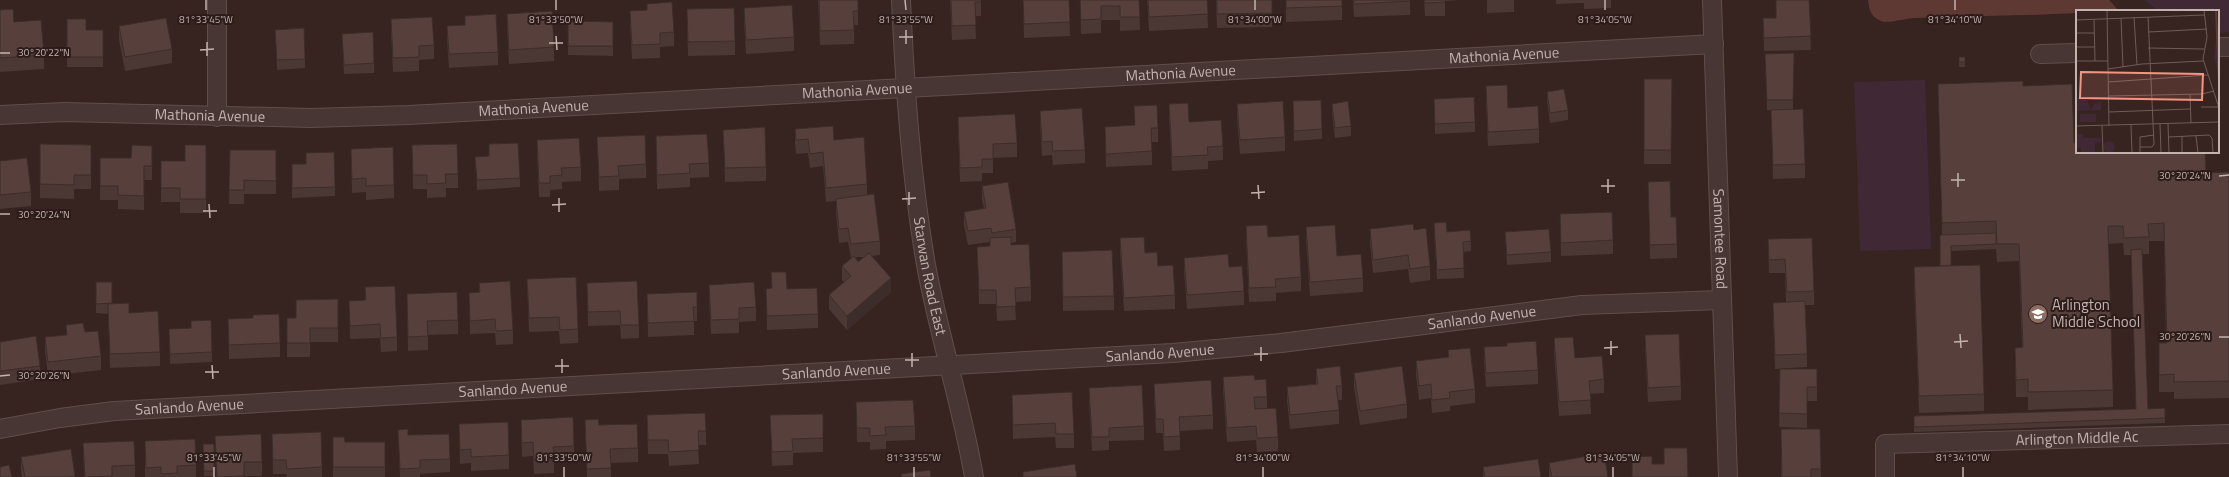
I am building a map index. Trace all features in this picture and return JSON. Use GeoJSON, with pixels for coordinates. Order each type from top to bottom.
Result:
{"type":"FeatureCollection","features":[{"type":"Feature","properties":{"kind":"street"},"geometry":{"type":"LineString","coordinates":[[216,117],[217,0]]}},
{"type":"Feature","properties":{"kind":"street","name":"Starwan Road East"},"geometry":{"type":"LineString","coordinates":[[901,0],[905,87],[915,188],[926,266],[974,477]]}},
{"type":"Feature","properties":{"kind":"street","name":"Samontee Road"},"geometry":{"type":"LineString","coordinates":[[1712,0],[1728,477]]}},
{"type":"Feature","properties":{"kind":"street","name":"Mathonia Avenue"},"geometry":{"type":"LineString","coordinates":[[0,115],[64,112],[216,117],[311,118],[409,115],[1714,44]]}},
{"type":"Feature","properties":{"kind":"street"},"geometry":{"type":"LineString","coordinates":[[2040,54],[2076,53]]}},
{"type":"Feature","properties":{"kind":"street","name":"Sanlando Avenue"},"geometry":{"type":"LineString","coordinates":[[0,429],[60,418],[114,411],[1173,353],[1281,343],[1582,305],[1721,300]]}},
{"type":"Feature","properties":{"kind":"street","name":"Arlington Middle Ac"},"geometry":{"type":"LineString","coordinates":[[1885,477],[1885,444],[2229,434]]}},
{"type":"Feature","properties":{"kind":"shaded area"},"geometry":{"type":"Polygon","coordinates":[[[1868,0],[2109,0],[2118,10],[2076,10],[2076,13],[2057,14],[1915,18],[1885,22],[1873,15],[1870,10],[1868,0]]]}},
{"type":"Feature","properties":{"kind":"shaded area"},"geometry":{"type":"Polygon","coordinates":[[[2145,0],[2229,0],[2229,32],[2219,33],[2219,10],[2157,10],[2145,0]]]}},
{"type":"Feature","properties":{"kind":"shaded area"},"geometry":{"type":"Polygon","coordinates":[[[1925,80],[1931,249],[1860,251],[1854,82],[1925,80]]]}},
{"type":"Feature","properties":{"kind":"building"},"geometry":{"type":"Polygon","coordinates":[[[819,0],[858,0],[858,11],[853,11],[854,30],[820,31],[819,0]]]}},
{"type":"Feature","properties":{"kind":"building"},"geometry":{"type":"Polygon","coordinates":[[[951,0],[981,0],[981,2],[975,2],[976,25],[952,26],[951,0]]]}},
{"type":"Feature","properties":{"kind":"building"},"geometry":{"type":"Polygon","coordinates":[[[1023,0],[1069,0],[1070,22],[1024,24],[1023,0]]]}},
{"type":"Feature","properties":{"kind":"building"},"geometry":{"type":"Polygon","coordinates":[[[1080,0],[1139,0],[1140,17],[1120,17],[1120,6],[1101,6],[1101,19],[1081,20],[1080,0]]]}},
{"type":"Feature","properties":{"kind":"building"},"geometry":{"type":"Polygon","coordinates":[[[1148,0],[1207,0],[1208,14],[1149,17],[1148,0]]]}},
{"type":"Feature","properties":{"kind":"building"},"geometry":{"type":"Polygon","coordinates":[[[1217,0],[1272,0],[1272,13],[1217,14],[1217,0]]]}},
{"type":"Feature","properties":{"kind":"building"},"geometry":{"type":"Polygon","coordinates":[[[1286,0],[1342,0],[1342,6],[1286,8],[1286,0]]]}},
{"type":"Feature","properties":{"kind":"building"},"geometry":{"type":"Polygon","coordinates":[[[1354,0],[1410,0],[1410,1],[1354,4],[1354,0]]]}},
{"type":"Feature","properties":{"kind":"building"},"geometry":{"type":"Polygon","coordinates":[[[1425,0],[1445,0],[1445,2],[1425,3],[1425,0]]]}},
{"type":"Feature","properties":{"kind":"building"},"geometry":{"type":"Polygon","coordinates":[[[1776,0],[1809,0],[1811,36],[1764,38],[1763,18],[1776,18],[1776,0]]]}},
{"type":"Feature","properties":{"kind":"building"},"geometry":{"type":"Polygon","coordinates":[[[672,2],[674,32],[660,33],[660,44],[632,45],[630,11],[647,10],[647,4],[672,2]]]}},
{"type":"Feature","properties":{"kind":"building"},"geometry":{"type":"Polygon","coordinates":[[[792,5],[794,37],[746,40],[744,8],[792,5]]]}},
{"type":"Feature","properties":{"kind":"building"},"geometry":{"type":"Polygon","coordinates":[[[734,8],[735,41],[688,42],[687,9],[734,8]]]}},
{"type":"Feature","properties":{"kind":"building"},"geometry":{"type":"Polygon","coordinates":[[[13,9],[14,22],[41,20],[44,55],[0,58],[0,10],[13,9]]]}},
{"type":"Feature","properties":{"kind":"building"},"geometry":{"type":"Polygon","coordinates":[[[552,11],[554,47],[509,50],[507,14],[552,11]]]}},
{"type":"Feature","properties":{"kind":"building"},"geometry":{"type":"Polygon","coordinates":[[[496,14],[498,52],[449,54],[447,26],[465,25],[465,16],[496,14]]]}},
{"type":"Feature","properties":{"kind":"building"},"geometry":{"type":"Polygon","coordinates":[[[432,17],[434,45],[419,46],[419,57],[393,58],[391,19],[432,17]]]}},
{"type":"Feature","properties":{"kind":"building"},"geometry":{"type":"Polygon","coordinates":[[[166,18],[172,49],[125,57],[119,26],[166,18]]]}},
{"type":"Feature","properties":{"kind":"building"},"geometry":{"type":"Polygon","coordinates":[[[67,19],[86,19],[86,30],[103,30],[103,57],[67,57],[67,19]]]}},
{"type":"Feature","properties":{"kind":"building"},"geometry":{"type":"Polygon","coordinates":[[[568,21],[613,22],[613,46],[568,46],[568,21]]]}},
{"type":"Feature","properties":{"kind":"building"},"geometry":{"type":"Polygon","coordinates":[[[304,28],[305,59],[277,60],[275,30],[304,28]]]}},
{"type":"Feature","properties":{"kind":"building"},"geometry":{"type":"Polygon","coordinates":[[[373,32],[374,63],[344,65],[342,34],[373,32]]]}},
{"type":"Feature","properties":{"kind":"building"},"geometry":{"type":"Polygon","coordinates":[[[1794,53],[1793,100],[1767,100],[1765,54],[1794,53]]]}},
{"type":"Feature","properties":{"kind":"building"},"geometry":{"type":"Polygon","coordinates":[[[1959,57],[1965,57],[1965,62],[1959,62],[1959,57]]]}},
{"type":"Feature","properties":{"kind":"building"},"geometry":{"type":"Polygon","coordinates":[[[1644,79],[1672,79],[1671,150],[1644,150],[1644,79]]]}},
{"type":"Feature","properties":{"kind":"building"},"geometry":{"type":"Polygon","coordinates":[[[2023,81],[2023,86],[2072,84],[2074,143],[2076,143],[2076,153],[2205,153],[2206,173],[2229,172],[2229,381],[2174,382],[2174,374],[2159,375],[2159,343],[2167,343],[2164,223],[2148,224],[2149,237],[2124,238],[2123,226],[2108,226],[2113,390],[2028,392],[2028,379],[2016,380],[2015,348],[2023,347],[2019,244],[1997,244],[1996,221],[1942,223],[1938,84],[2023,81]]]}},
{"type":"Feature","properties":{"kind":"building"},"geometry":{"type":"Polygon","coordinates":[[[1507,85],[1508,108],[1538,106],[1539,129],[1488,132],[1486,86],[1507,85]]]}},
{"type":"Feature","properties":{"kind":"building"},"geometry":{"type":"Polygon","coordinates":[[[1564,89],[1568,110],[1550,113],[1547,92],[1564,89]]]}},
{"type":"Feature","properties":{"kind":"building"},"geometry":{"type":"Polygon","coordinates":[[[1474,97],[1475,122],[1435,124],[1434,99],[1474,97]]]}},
{"type":"Feature","properties":{"kind":"building"},"geometry":{"type":"Polygon","coordinates":[[[1321,100],[1322,129],[1294,131],[1293,101],[1321,100]]]}},
{"type":"Feature","properties":{"kind":"building"},"geometry":{"type":"Polygon","coordinates":[[[1283,101],[1285,137],[1240,140],[1237,104],[1283,101]]]}},
{"type":"Feature","properties":{"kind":"building"},"geometry":{"type":"Polygon","coordinates":[[[1348,101],[1351,126],[1335,128],[1332,104],[1348,101]]]}},
{"type":"Feature","properties":{"kind":"building"},"geometry":{"type":"Polygon","coordinates":[[[1188,103],[1189,122],[1221,120],[1223,146],[1207,147],[1208,155],[1172,157],[1169,104],[1188,103]]]}},
{"type":"Feature","properties":{"kind":"building"},"geometry":{"type":"Polygon","coordinates":[[[1157,105],[1158,128],[1151,128],[1152,151],[1106,154],[1105,127],[1135,125],[1134,106],[1157,105]]]}},
{"type":"Feature","properties":{"kind":"building"},"geometry":{"type":"Polygon","coordinates":[[[1082,108],[1085,150],[1053,151],[1052,141],[1042,142],[1040,111],[1082,108]]]}},
{"type":"Feature","properties":{"kind":"building"},"geometry":{"type":"Polygon","coordinates":[[[1803,109],[1805,164],[1773,165],[1771,110],[1803,109]]]}},
{"type":"Feature","properties":{"kind":"building"},"geometry":{"type":"Polygon","coordinates":[[[1015,114],[1017,143],[993,144],[993,159],[982,159],[982,167],[960,168],[958,117],[1015,114]]]}},
{"type":"Feature","properties":{"kind":"building"},"geometry":{"type":"Polygon","coordinates":[[[833,126],[834,140],[864,137],[867,184],[826,188],[823,152],[810,154],[808,139],[796,140],[795,129],[833,126]]]}},
{"type":"Feature","properties":{"kind":"building"},"geometry":{"type":"Polygon","coordinates":[[[765,127],[766,167],[725,168],[723,130],[765,127]]]}},
{"type":"Feature","properties":{"kind":"building"},"geometry":{"type":"Polygon","coordinates":[[[707,134],[709,163],[689,164],[690,173],[657,175],[656,136],[707,134]]]}},
{"type":"Feature","properties":{"kind":"building"},"geometry":{"type":"Polygon","coordinates":[[[645,135],[646,164],[618,166],[619,176],[599,177],[597,137],[645,135]]]}},
{"type":"Feature","properties":{"kind":"building"},"geometry":{"type":"Polygon","coordinates":[[[579,138],[581,167],[561,168],[562,175],[550,176],[550,183],[539,183],[537,140],[579,138]]]}},
{"type":"Feature","properties":{"kind":"building"},"geometry":{"type":"Polygon","coordinates":[[[518,143],[520,178],[477,180],[475,157],[489,156],[489,144],[518,143]]]}},
{"type":"Feature","properties":{"kind":"building"},"geometry":{"type":"Polygon","coordinates":[[[40,144],[91,145],[91,175],[74,175],[74,185],[40,184],[40,144]]]}},
{"type":"Feature","properties":{"kind":"building"},"geometry":{"type":"Polygon","coordinates":[[[457,144],[458,174],[445,174],[446,183],[427,184],[427,175],[413,175],[412,145],[457,144]]]}},
{"type":"Feature","properties":{"kind":"building"},"geometry":{"type":"Polygon","coordinates":[[[132,145],[152,146],[152,166],[144,166],[144,196],[118,195],[118,186],[100,186],[100,158],[131,158],[132,145]]]}},
{"type":"Feature","properties":{"kind":"building"},"geometry":{"type":"Polygon","coordinates":[[[185,145],[206,145],[206,199],[180,199],[180,188],[161,188],[161,161],[185,161],[185,145]]]}},
{"type":"Feature","properties":{"kind":"building"},"geometry":{"type":"Polygon","coordinates":[[[393,147],[394,185],[366,186],[366,178],[352,179],[351,149],[393,147]]]}},
{"type":"Feature","properties":{"kind":"building"},"geometry":{"type":"Polygon","coordinates":[[[230,150],[276,150],[276,181],[244,180],[244,190],[229,190],[230,150]]]}},
{"type":"Feature","properties":{"kind":"building"},"geometry":{"type":"Polygon","coordinates":[[[334,152],[335,187],[292,188],[292,164],[306,164],[306,153],[334,152]]]}},
{"type":"Feature","properties":{"kind":"building"},"geometry":{"type":"Polygon","coordinates":[[[27,158],[31,192],[0,195],[0,161],[27,158]]]}},
{"type":"Feature","properties":{"kind":"building"},"geometry":{"type":"Polygon","coordinates":[[[1670,181],[1671,217],[1676,217],[1677,244],[1650,245],[1648,182],[1670,181]]]}},
{"type":"Feature","properties":{"kind":"building"},"geometry":{"type":"Polygon","coordinates":[[[1008,182],[1016,229],[992,233],[991,228],[968,231],[964,212],[986,208],[982,186],[1008,182]]]}},
{"type":"Feature","properties":{"kind":"building"},"geometry":{"type":"Polygon","coordinates":[[[874,194],[880,241],[851,244],[848,228],[839,229],[836,199],[874,194]]]}},
{"type":"Feature","properties":{"kind":"building"},"geometry":{"type":"Polygon","coordinates":[[[1612,212],[1613,240],[1561,243],[1560,214],[1612,212]]]}},
{"type":"Feature","properties":{"kind":"building"},"geometry":{"type":"Polygon","coordinates":[[[1446,222],[1447,232],[1470,230],[1471,241],[1463,242],[1464,268],[1437,270],[1434,223],[1446,222]]]}},
{"type":"Feature","properties":{"kind":"building"},"geometry":{"type":"Polygon","coordinates":[[[1413,224],[1414,230],[1426,228],[1430,266],[1410,269],[1408,255],[1373,260],[1370,229],[1413,224]]]}},
{"type":"Feature","properties":{"kind":"building"},"geometry":{"type":"Polygon","coordinates":[[[1267,225],[1268,237],[1299,235],[1301,277],[1275,279],[1276,287],[1249,288],[1246,226],[1267,225]]]}},
{"type":"Feature","properties":{"kind":"building"},"geometry":{"type":"Polygon","coordinates":[[[1335,225],[1337,256],[1361,254],[1363,278],[1310,282],[1306,227],[1335,225]]]}},
{"type":"Feature","properties":{"kind":"building"},"geometry":{"type":"Polygon","coordinates":[[[1549,229],[1551,252],[1507,255],[1505,232],[1549,229]]]}},
{"type":"Feature","properties":{"kind":"building"},"geometry":{"type":"Polygon","coordinates":[[[1996,233],[1996,244],[1951,246],[1951,266],[1940,266],[1940,235],[1996,233]]]}},
{"type":"Feature","properties":{"kind":"building"},"geometry":{"type":"Polygon","coordinates":[[[1011,237],[1011,245],[1029,244],[1031,287],[1015,288],[1016,306],[997,307],[996,290],[979,290],[977,247],[990,246],[990,238],[1011,237]]]}},
{"type":"Feature","properties":{"kind":"building"},"geometry":{"type":"Polygon","coordinates":[[[1144,237],[1145,253],[1157,252],[1158,266],[1173,265],[1175,295],[1124,298],[1120,238],[1144,237]]]}},
{"type":"Feature","properties":{"kind":"building"},"geometry":{"type":"Polygon","coordinates":[[[1812,238],[1814,291],[1787,292],[1785,259],[1769,260],[1768,239],[1812,238]]]}},
{"type":"Feature","properties":{"kind":"building"},"geometry":{"type":"Polygon","coordinates":[[[2142,249],[2148,409],[2165,408],[2165,418],[1914,427],[1914,416],[2136,409],[2131,250],[2142,249]]]}},
{"type":"Feature","properties":{"kind":"building"},"geometry":{"type":"Polygon","coordinates":[[[1112,250],[1114,296],[1063,297],[1062,252],[1112,250]]]}},
{"type":"Feature","properties":{"kind":"building"},"geometry":{"type":"Polygon","coordinates":[[[869,253],[891,278],[847,316],[829,295],[851,276],[842,266],[854,256],[858,262],[869,253]]]}},
{"type":"Feature","properties":{"kind":"building"},"geometry":{"type":"Polygon","coordinates":[[[1228,254],[1229,267],[1242,266],[1244,291],[1187,295],[1184,258],[1228,254]]]}},
{"type":"Feature","properties":{"kind":"building"},"geometry":{"type":"Polygon","coordinates":[[[1980,265],[1984,394],[1919,396],[1914,267],[1980,265]]]}},
{"type":"Feature","properties":{"kind":"building"},"geometry":{"type":"Polygon","coordinates":[[[771,272],[786,272],[787,289],[817,288],[818,314],[767,316],[766,289],[772,288],[771,272]]]}},
{"type":"Feature","properties":{"kind":"building"},"geometry":{"type":"Polygon","coordinates":[[[576,277],[578,329],[560,330],[559,317],[529,318],[527,279],[576,277]]]}},
{"type":"Feature","properties":{"kind":"building"},"geometry":{"type":"Polygon","coordinates":[[[510,281],[513,330],[496,331],[495,319],[470,321],[469,293],[480,292],[479,283],[510,281]]]}},
{"type":"Feature","properties":{"kind":"building"},"geometry":{"type":"Polygon","coordinates":[[[637,281],[639,325],[621,325],[620,311],[588,312],[587,283],[637,281]]]}},
{"type":"Feature","properties":{"kind":"building"},"geometry":{"type":"Polygon","coordinates":[[[96,282],[112,282],[112,303],[96,304],[96,282]]]}},
{"type":"Feature","properties":{"kind":"building"},"geometry":{"type":"Polygon","coordinates":[[[754,282],[756,307],[739,308],[739,319],[711,320],[709,285],[754,282]]]}},
{"type":"Feature","properties":{"kind":"building"},"geometry":{"type":"Polygon","coordinates":[[[395,286],[397,337],[381,338],[380,324],[350,326],[349,301],[366,300],[365,287],[395,286]]]}},
{"type":"Feature","properties":{"kind":"building"},"geometry":{"type":"Polygon","coordinates":[[[457,292],[458,320],[427,321],[428,336],[408,337],[407,294],[457,292]]]}},
{"type":"Feature","properties":{"kind":"building"},"geometry":{"type":"Polygon","coordinates":[[[697,292],[697,307],[693,307],[694,321],[648,323],[647,294],[697,292]]]}},
{"type":"Feature","properties":{"kind":"building"},"geometry":{"type":"Polygon","coordinates":[[[338,299],[338,328],[310,328],[310,343],[287,343],[287,318],[296,318],[296,300],[338,299]]]}},
{"type":"Feature","properties":{"kind":"building"},"geometry":{"type":"Polygon","coordinates":[[[1805,301],[1807,354],[1775,355],[1773,303],[1805,301]]]}},
{"type":"Feature","properties":{"kind":"building"},"geometry":{"type":"Polygon","coordinates":[[[129,303],[129,313],[158,311],[160,352],[110,354],[108,304],[129,303]]]}},
{"type":"Feature","properties":{"kind":"building"},"geometry":{"type":"Polygon","coordinates":[[[279,314],[280,343],[229,345],[228,319],[253,318],[253,315],[279,314]]]}},
{"type":"Feature","properties":{"kind":"building"},"geometry":{"type":"Polygon","coordinates":[[[211,320],[212,352],[170,354],[169,329],[191,328],[191,321],[211,320]]]}},
{"type":"Feature","properties":{"kind":"building"},"geometry":{"type":"Polygon","coordinates":[[[83,323],[85,332],[98,331],[101,356],[48,362],[45,337],[67,335],[66,325],[83,323]]]}},
{"type":"Feature","properties":{"kind":"building"},"geometry":{"type":"Polygon","coordinates":[[[1679,334],[1681,386],[1648,388],[1645,335],[1679,334]]]}},
{"type":"Feature","properties":{"kind":"building"},"geometry":{"type":"Polygon","coordinates":[[[36,336],[40,366],[0,371],[0,342],[36,336]]]}},
{"type":"Feature","properties":{"kind":"building"},"geometry":{"type":"Polygon","coordinates":[[[1573,337],[1575,358],[1602,356],[1604,379],[1589,381],[1591,400],[1559,402],[1554,338],[1573,337]]]}},
{"type":"Feature","properties":{"kind":"building"},"geometry":{"type":"Polygon","coordinates":[[[1536,341],[1538,370],[1486,373],[1484,347],[1507,346],[1507,343],[1536,341]]]}},
{"type":"Feature","properties":{"kind":"building"},"geometry":{"type":"Polygon","coordinates":[[[1470,348],[1475,389],[1449,392],[1450,398],[1432,400],[1431,384],[1419,386],[1416,361],[1449,357],[1448,350],[1470,348]]]}},
{"type":"Feature","properties":{"kind":"building"},"geometry":{"type":"Polygon","coordinates":[[[1340,366],[1342,386],[1336,386],[1339,410],[1290,415],[1287,387],[1318,384],[1316,369],[1340,366]]]}},
{"type":"Feature","properties":{"kind":"building"},"geometry":{"type":"Polygon","coordinates":[[[1402,366],[1407,404],[1360,411],[1354,373],[1402,366]]]}},
{"type":"Feature","properties":{"kind":"building"},"geometry":{"type":"Polygon","coordinates":[[[1780,369],[1817,369],[1817,387],[1807,387],[1807,414],[1779,413],[1780,369]]]}},
{"type":"Feature","properties":{"kind":"building"},"geometry":{"type":"Polygon","coordinates":[[[1254,375],[1255,380],[1266,379],[1267,397],[1254,397],[1255,409],[1276,408],[1278,437],[1257,438],[1256,426],[1227,428],[1223,377],[1254,375]]]}},
{"type":"Feature","properties":{"kind":"building"},"geometry":{"type":"Polygon","coordinates":[[[1211,380],[1213,415],[1179,417],[1180,436],[1164,437],[1163,419],[1156,419],[1154,384],[1211,380]]]}},
{"type":"Feature","properties":{"kind":"building"},"geometry":{"type":"Polygon","coordinates":[[[1142,385],[1144,426],[1109,428],[1109,437],[1092,437],[1089,388],[1142,385]]]}},
{"type":"Feature","properties":{"kind":"building"},"geometry":{"type":"Polygon","coordinates":[[[1072,392],[1074,434],[1056,434],[1055,423],[1013,425],[1012,395],[1072,392]]]}},
{"type":"Feature","properties":{"kind":"building"},"geometry":{"type":"Polygon","coordinates":[[[913,400],[915,426],[885,427],[886,435],[870,436],[870,428],[857,428],[856,402],[913,400]]]}},
{"type":"Feature","properties":{"kind":"building"},"geometry":{"type":"Polygon","coordinates":[[[705,413],[706,431],[698,431],[699,450],[669,452],[668,440],[648,440],[647,415],[705,413]]]}},
{"type":"Feature","properties":{"kind":"building"},"geometry":{"type":"Polygon","coordinates":[[[823,414],[823,438],[792,439],[793,451],[772,452],[770,415],[823,414]]]}},
{"type":"Feature","properties":{"kind":"building"},"geometry":{"type":"Polygon","coordinates":[[[573,417],[574,446],[553,447],[554,459],[534,460],[533,442],[522,443],[521,420],[573,417]]]}},
{"type":"Feature","properties":{"kind":"building"},"geometry":{"type":"Polygon","coordinates":[[[598,419],[599,425],[637,424],[638,448],[610,449],[611,468],[587,469],[585,420],[598,419]]]}},
{"type":"Feature","properties":{"kind":"building"},"geometry":{"type":"Polygon","coordinates":[[[508,422],[509,455],[471,457],[471,449],[460,450],[459,424],[508,422]]]}},
{"type":"Feature","properties":{"kind":"building"},"geometry":{"type":"Polygon","coordinates":[[[408,429],[408,435],[449,434],[450,459],[420,460],[420,468],[400,469],[398,430],[408,429]]]}},
{"type":"Feature","properties":{"kind":"building"},"geometry":{"type":"Polygon","coordinates":[[[1781,429],[1820,429],[1821,469],[1811,469],[1811,477],[1782,477],[1781,429]]]}},
{"type":"Feature","properties":{"kind":"building"},"geometry":{"type":"Polygon","coordinates":[[[321,432],[322,467],[287,469],[286,460],[273,460],[272,434],[321,432]]]}},
{"type":"Feature","properties":{"kind":"building"},"geometry":{"type":"Polygon","coordinates":[[[261,434],[262,462],[244,462],[244,476],[217,477],[215,436],[261,434]]]}},
{"type":"Feature","properties":{"kind":"building"},"geometry":{"type":"Polygon","coordinates":[[[333,437],[344,437],[345,442],[385,442],[385,467],[333,467],[333,437]]]}},
{"type":"Feature","properties":{"kind":"building"},"geometry":{"type":"Polygon","coordinates":[[[195,439],[196,465],[177,466],[177,473],[161,474],[161,467],[146,468],[145,441],[195,439]]]}},
{"type":"Feature","properties":{"kind":"building"},"geometry":{"type":"Polygon","coordinates":[[[134,441],[135,465],[112,466],[112,476],[85,477],[83,443],[134,441]]]}},
{"type":"Feature","properties":{"kind":"building"},"geometry":{"type":"Polygon","coordinates":[[[203,444],[214,444],[214,471],[204,471],[203,444]]]}},
{"type":"Feature","properties":{"kind":"building"},"geometry":{"type":"Polygon","coordinates":[[[1664,448],[1687,448],[1688,477],[1632,477],[1632,457],[1652,456],[1652,464],[1664,464],[1664,448]]]}},
{"type":"Feature","properties":{"kind":"building"},"geometry":{"type":"Polygon","coordinates":[[[71,449],[75,476],[25,477],[21,457],[71,449]]]}},
{"type":"Feature","properties":{"kind":"building"},"geometry":{"type":"Polygon","coordinates":[[[1604,453],[1608,477],[1552,477],[1549,463],[1604,453]]]}},
{"type":"Feature","properties":{"kind":"building"},"geometry":{"type":"Polygon","coordinates":[[[1538,459],[1541,477],[1485,477],[1483,467],[1538,459]]]}},
{"type":"Feature","properties":{"kind":"building"},"geometry":{"type":"Polygon","coordinates":[[[1075,464],[1077,477],[1023,477],[1023,472],[1075,464]]]}},
{"type":"Feature","properties":{"kind":"building"},"geometry":{"type":"Polygon","coordinates":[[[9,465],[12,477],[0,477],[0,467],[9,465]]]}},
{"type":"Feature","properties":{"kind":"building"},"geometry":{"type":"Polygon","coordinates":[[[930,470],[931,477],[902,477],[901,474],[930,470]]]}},
{"type":"Feature","properties":{"kind":"place","name":"Arlington Middle School"},"geometry":{"type":"Point","coordinates":[2038,314]}}]}
